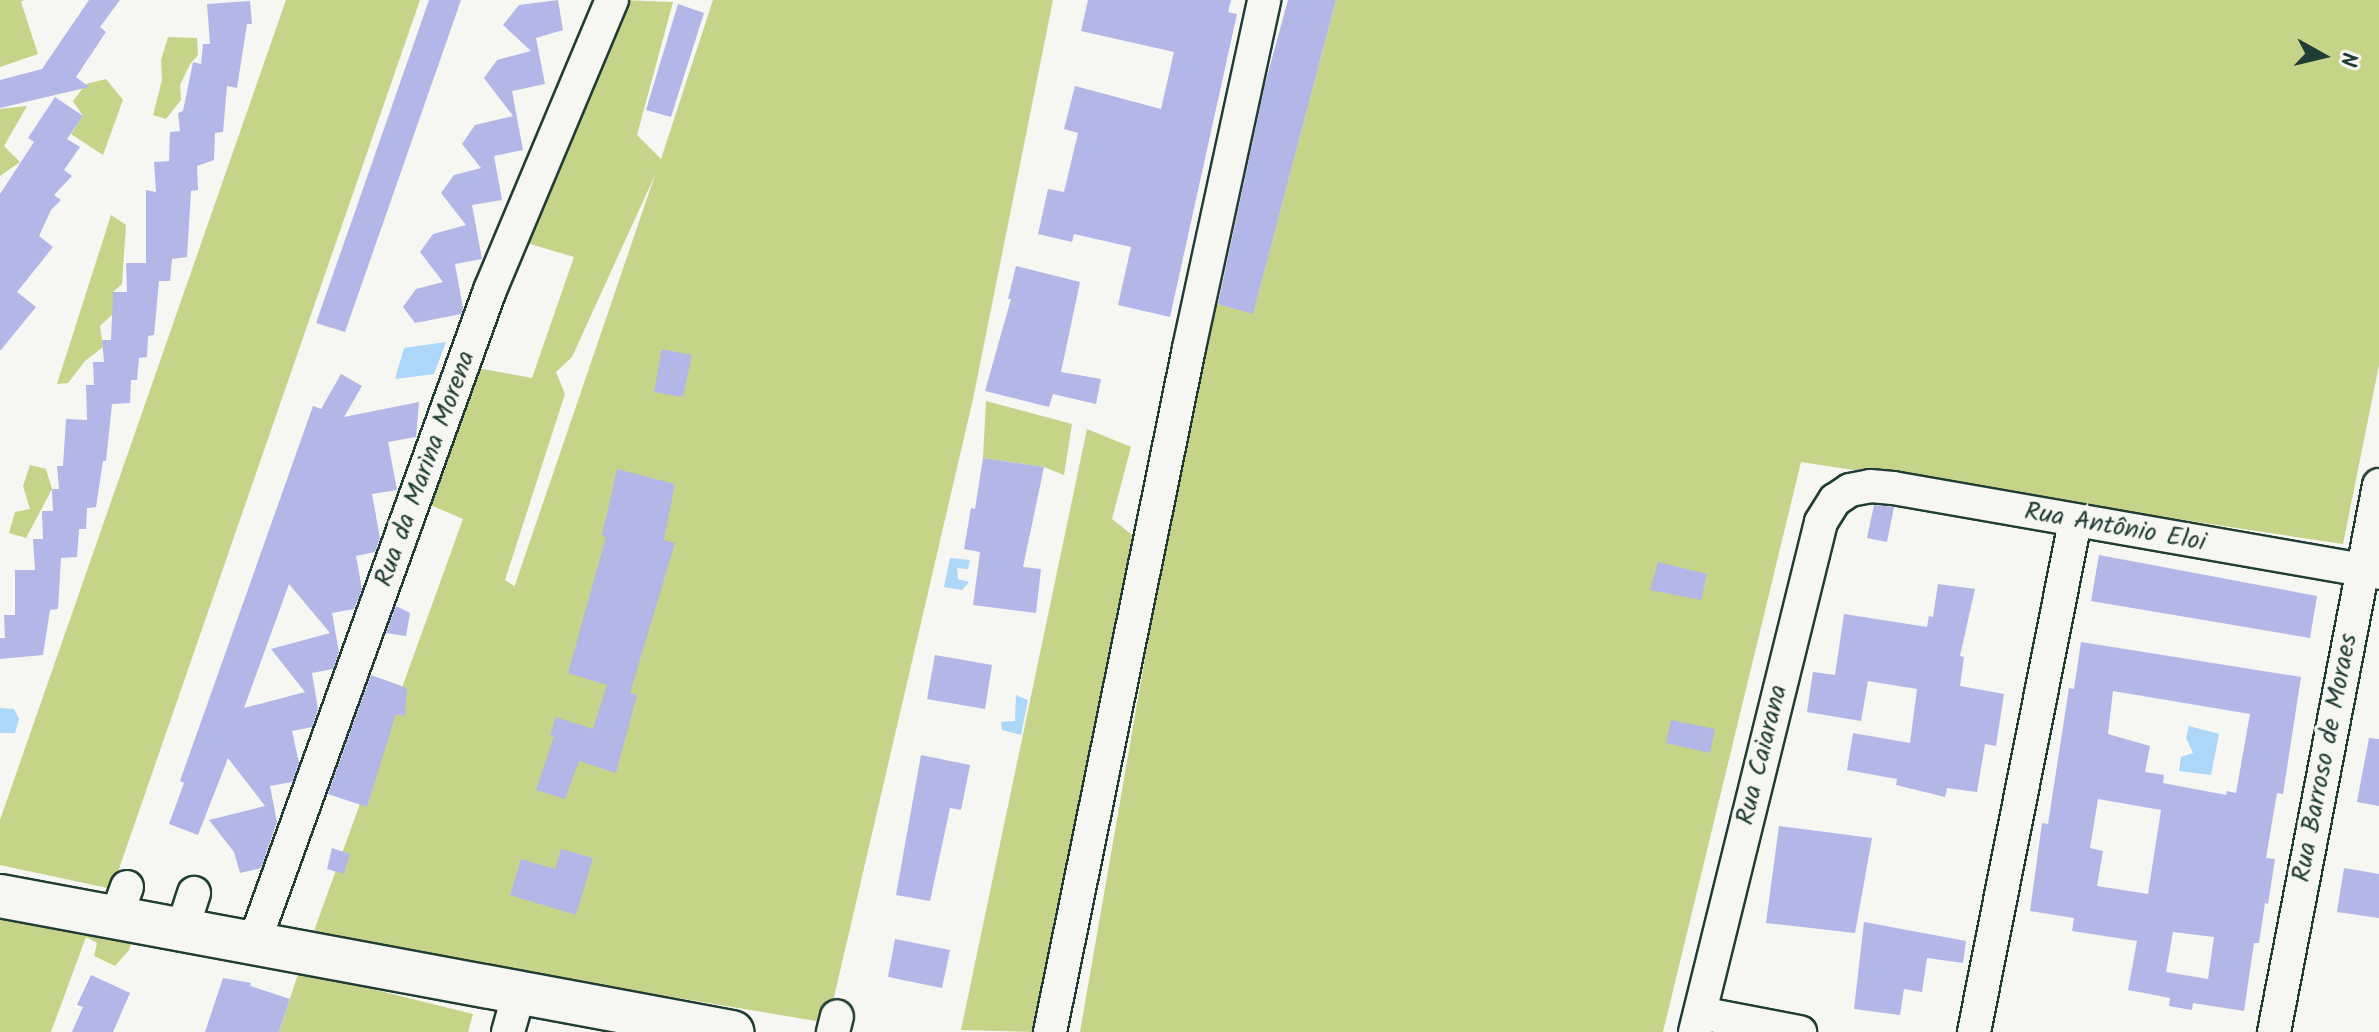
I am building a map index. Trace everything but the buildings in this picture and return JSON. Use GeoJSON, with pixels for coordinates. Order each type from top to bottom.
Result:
{"type":"FeatureCollection","features":[{"type":"Feature","properties":{"kind":"main road"},"geometry":{"type":"LineString","coordinates":[[0,896],[122,902],[188,911],[254,943],[513,1013],[732,1032]]}},
{"type":"Feature","properties":{"kind":"street","name":"Rua da Marina Morena"},"geometry":{"type":"LineString","coordinates":[[254,943],[490,290],[612,0]]}},
{"type":"Feature","properties":{"kind":"street"},"geometry":{"type":"LineString","coordinates":[[1050,1032],[1189,348],[1264,0]]}},
{"type":"Feature","properties":{"kind":"street","name":"Rua Barroso de Moraes"},"geometry":{"type":"LineString","coordinates":[[2274,1032],[2370,571],[2379,485]]}},
{"type":"Feature","properties":{"kind":"street","name":"Rua Antônio Eloi"},"geometry":{"type":"LineString","coordinates":[[1850,490],[1870,486],[1893,488],[2370,571]]}},
{"type":"Feature","properties":{"kind":"street","name":"Rua Caiarana"},"geometry":{"type":"LineString","coordinates":[[1698,1022],[1821,522],[1835,500],[1850,490]]}},
{"type":"Feature","properties":{"kind":"street"},"geometry":{"type":"LineString","coordinates":[[1974,1032],[2075,522]]}},
{"type":"Feature","properties":{"kind":"street"},"geometry":{"type":"LineString","coordinates":[[1698,1022],[1800,1032]]}},
{"type":"Feature","properties":{"kind":"green space"},"geometry":{"type":"Polygon","coordinates":[[[0,0],[24,0],[21,2],[38,54],[0,67],[0,0]]]}},
{"type":"Feature","properties":{"kind":"green space"},"geometry":{"type":"Polygon","coordinates":[[[286,0],[420,0],[112,889],[0,865],[0,820],[286,0]]]}},
{"type":"Feature","properties":{"kind":"green space"},"geometry":{"type":"Polygon","coordinates":[[[622,0],[673,2],[637,135],[661,159],[713,0],[1053,0],[973,399],[828,1023],[390,950],[314,931],[463,519],[421,501],[472,367],[532,378],[574,257],[517,240],[622,0]],[[655,175],[572,357],[556,372],[565,394],[505,580],[515,585],[655,175]]]}},
{"type":"Feature","properties":{"kind":"green space"},"geometry":{"type":"Polygon","coordinates":[[[1336,0],[2379,0],[2379,365],[2343,544],[1801,462],[1663,1032],[1080,1032],[1207,301],[1253,313],[1336,0]]]}},
{"type":"Feature","properties":{"kind":"green space"},"geometry":{"type":"Polygon","coordinates":[[[168,37],[197,38],[198,55],[180,85],[181,100],[166,119],[153,115],[162,80],[161,60],[168,37]]]}},
{"type":"Feature","properties":{"kind":"green space"},"geometry":{"type":"Polygon","coordinates":[[[106,79],[123,100],[103,155],[71,134],[83,116],[73,101],[86,84],[106,79]]]}},
{"type":"Feature","properties":{"kind":"green space"},"geometry":{"type":"Polygon","coordinates":[[[27,106],[4,146],[20,162],[0,176],[0,109],[27,106]]]}},
{"type":"Feature","properties":{"kind":"green space"},"geometry":{"type":"Polygon","coordinates":[[[111,215],[126,225],[122,284],[113,292],[114,313],[100,326],[103,347],[85,361],[68,383],[57,384],[111,215]]]}},
{"type":"Feature","properties":{"kind":"green space"},"geometry":{"type":"Polygon","coordinates":[[[986,401],[1072,424],[1064,475],[1044,467],[983,458],[986,401]]]}},
{"type":"Feature","properties":{"kind":"green space"},"geometry":{"type":"Polygon","coordinates":[[[1087,429],[1131,447],[1112,519],[1135,537],[1037,1032],[961,1030],[1087,429]]]}},
{"type":"Feature","properties":{"kind":"green space"},"geometry":{"type":"Polygon","coordinates":[[[30,465],[46,469],[52,489],[26,538],[9,533],[15,512],[30,509],[23,486],[30,465]]]}},
{"type":"Feature","properties":{"kind":"green space"},"geometry":{"type":"Polygon","coordinates":[[[0,909],[136,931],[129,950],[115,966],[94,956],[97,943],[86,937],[51,1032],[0,1032],[0,909]]]}},
{"type":"Feature","properties":{"kind":"green space"},"geometry":{"type":"Polygon","coordinates":[[[299,971],[473,1014],[468,1032],[279,1032],[299,971]]]}},
{"type":"Feature","properties":{"kind":"water"},"geometry":{"type":"Polygon","coordinates":[[[446,342],[434,374],[395,379],[404,348],[446,342]]]}},
{"type":"Feature","properties":{"kind":"water"},"geometry":{"type":"Polygon","coordinates":[[[950,558],[970,560],[968,569],[957,568],[958,579],[969,582],[962,590],[944,587],[950,558]]]}},
{"type":"Feature","properties":{"kind":"water"},"geometry":{"type":"Polygon","coordinates":[[[1016,695],[1028,700],[1021,735],[1002,730],[1001,722],[1015,721],[1016,695]]]}},
{"type":"Feature","properties":{"kind":"water"},"geometry":{"type":"Polygon","coordinates":[[[0,708],[14,709],[19,719],[15,733],[0,733],[0,708]]]}},
{"type":"Feature","properties":{"kind":"water"},"geometry":{"type":"Polygon","coordinates":[[[2189,726],[2219,734],[2211,775],[2179,771],[2181,757],[2193,753],[2186,738],[2189,726]]]}}]}
